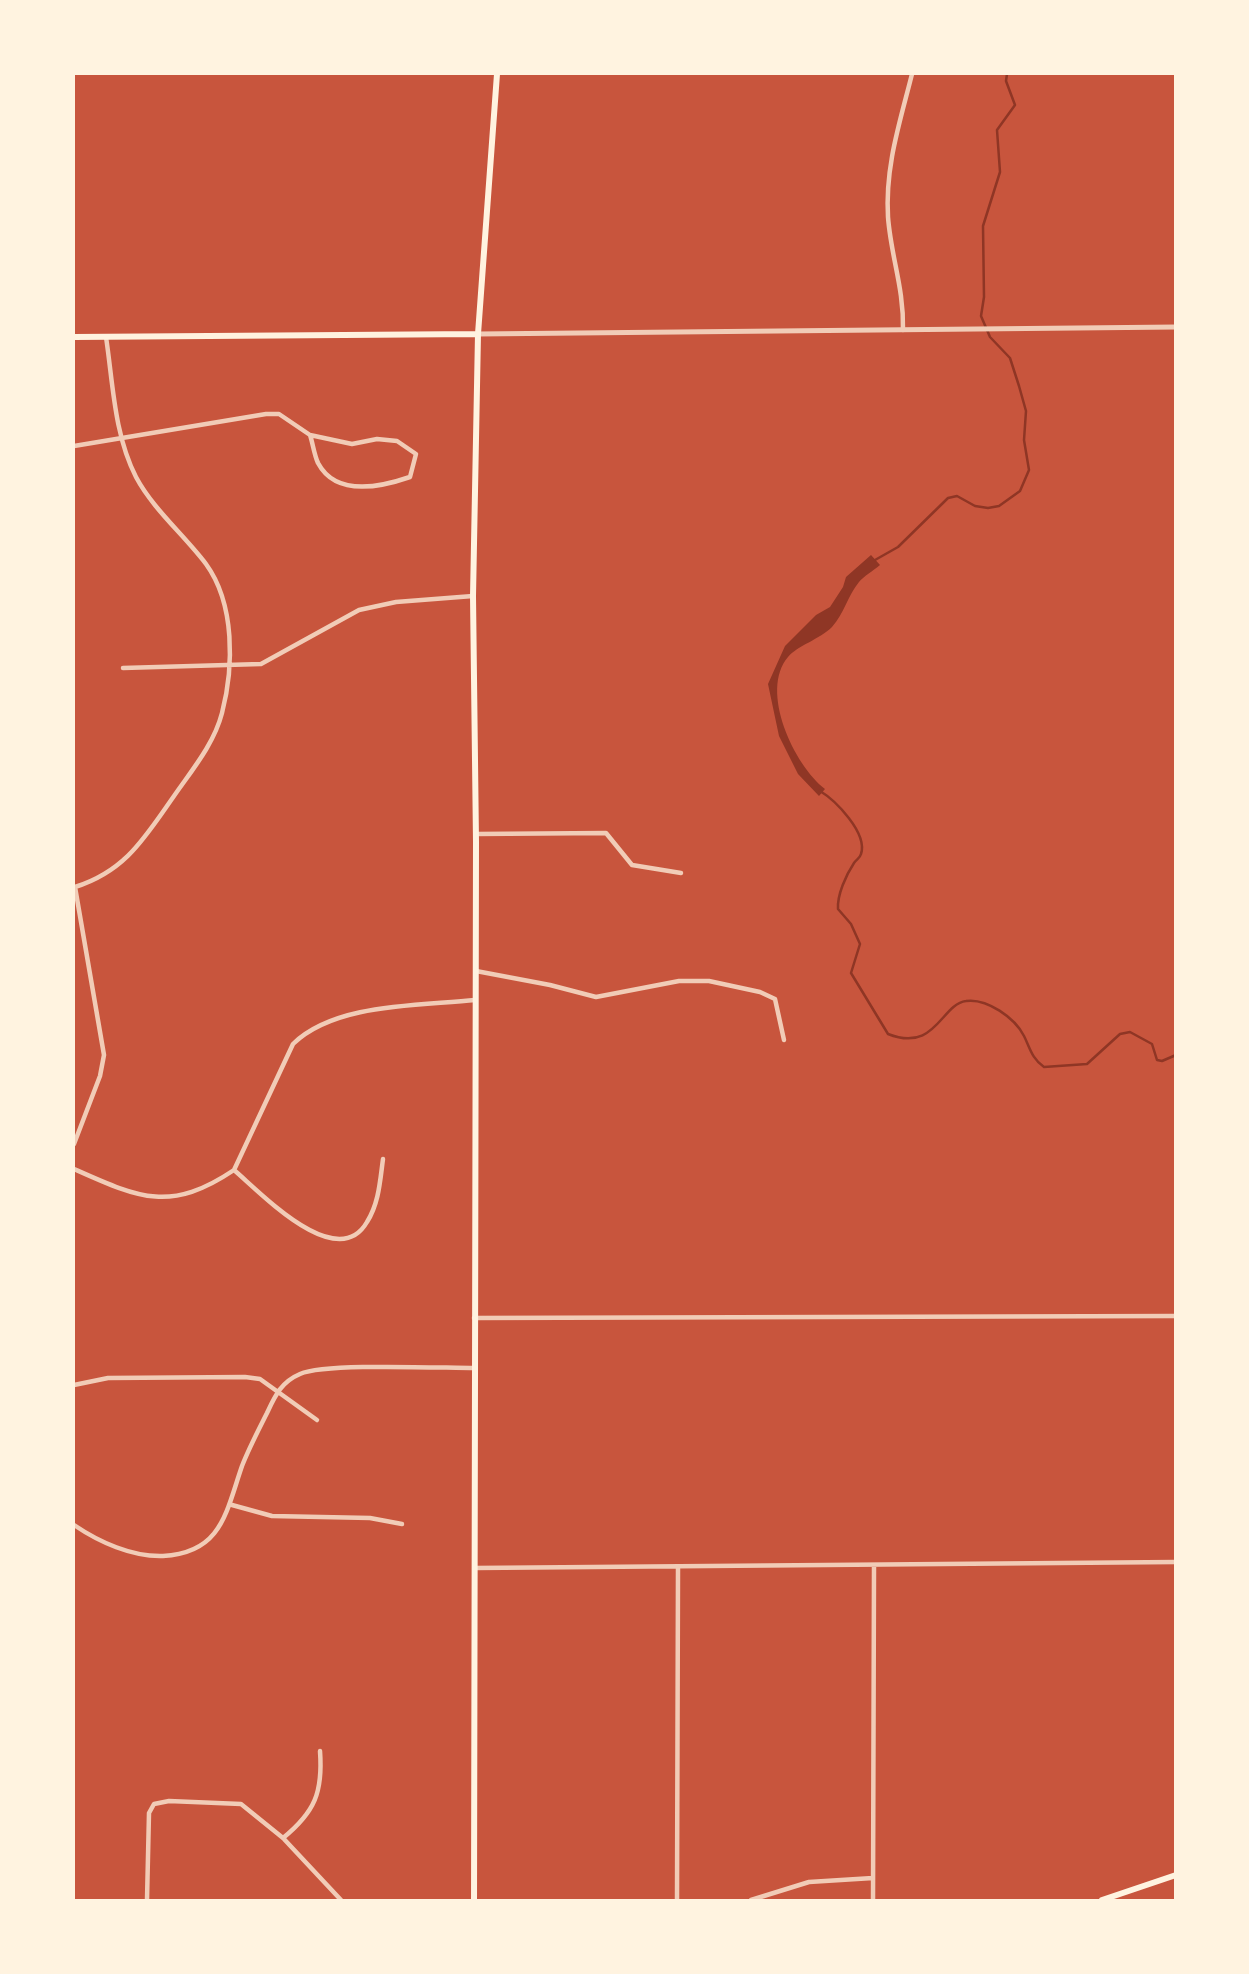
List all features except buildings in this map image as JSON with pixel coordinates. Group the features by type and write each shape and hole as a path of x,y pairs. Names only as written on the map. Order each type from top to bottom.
{"main road":[{"path":"474,1900 476,834 473,596 478,334 497,74"},
{"path":"74,337 478,334"},
{"path":"1102,1900 1175,1875"}],"street":[{"path":"904,330 904,299 890,236 888,173 912,74"},
{"path":"478,334 1175,327"},
{"path":"74,1144 100,1076 103,1055 74,886 98,879 118,867 137,848 206,750 222,714 229,665 227,618 220,588 206,565 136,477 121,438 106,337"},
{"path":"74,446 279,414 310,435 352,444 377,439 397,441 416,454 410,477 383,486 347,485 334,481 319,464 310,435"},
{"path":"123,667 261,664 359,610 396,601 473,596"},
{"path":"476,834 606,833 632,865 681,873"},
{"path":"475,971 596,997 679,981 709,981 761,992 775,999 784,1040"},
{"path":"74,1169 145,1197 172,1197 206,1189 234,1170 293,1044 306,1031 351,1014 475,1000"},
{"path":"234,1170 291,1219 327,1240 350,1237 366,1225 377,1201 383,1159"},
{"path":"474,1318 1175,1316"},
{"path":"74,1525 127,1550 156,1556 184,1555 215,1535 232,1505 246,1455 277,1390 301,1373 474,1368"},
{"path":"74,1385 108,1378 245,1377 260,1380 277,1390 317,1420"},
{"path":"232,1505 272,1516 370,1518 402,1524"},
{"path":"474,1569 1175,1562"},
{"path":"873,1900 874,1565"},
{"path":"677,1900 678,1567"},
{"path":"283,1838 312,1810 321,1769 320,1751"},
{"path":"147,1900 148,1822 154,1804 169,1801 241,1804 283,1838 341,1900"},
{"path":"751,1900 809,1882 873,1878"}],"shaded area":[{"path":"871,555 880,565 859,582 836,622 827,631 792,653 780,671 777,689 784,727 802,763 825,789 819,796 798,774 779,736 768,684 785,646 816,615 830,607 846,577"}],"waterway":[{"path":"875,560 898,547 948,498 957,496 975,506 999,506 1020,491 1029,470 1024,440 1026,411 1019,386 1010,358 990,337 981,316 984,297 983,226 1000,172 997,130 1015,105 1006,81 1007,74"},
{"path":"820,791 849,818 860,837 861,854 845,879 838,909 851,924 860,944 851,973 888,1034 904,1038 917,1037 936,1026 957,1004 974,1001 991,1006 1007,1016 1020,1029 1034,1057 1044,1067 1087,1064 1120,1034 1130,1032 1152,1044 1157,1060 1162,1061 1176,1055"}]}
